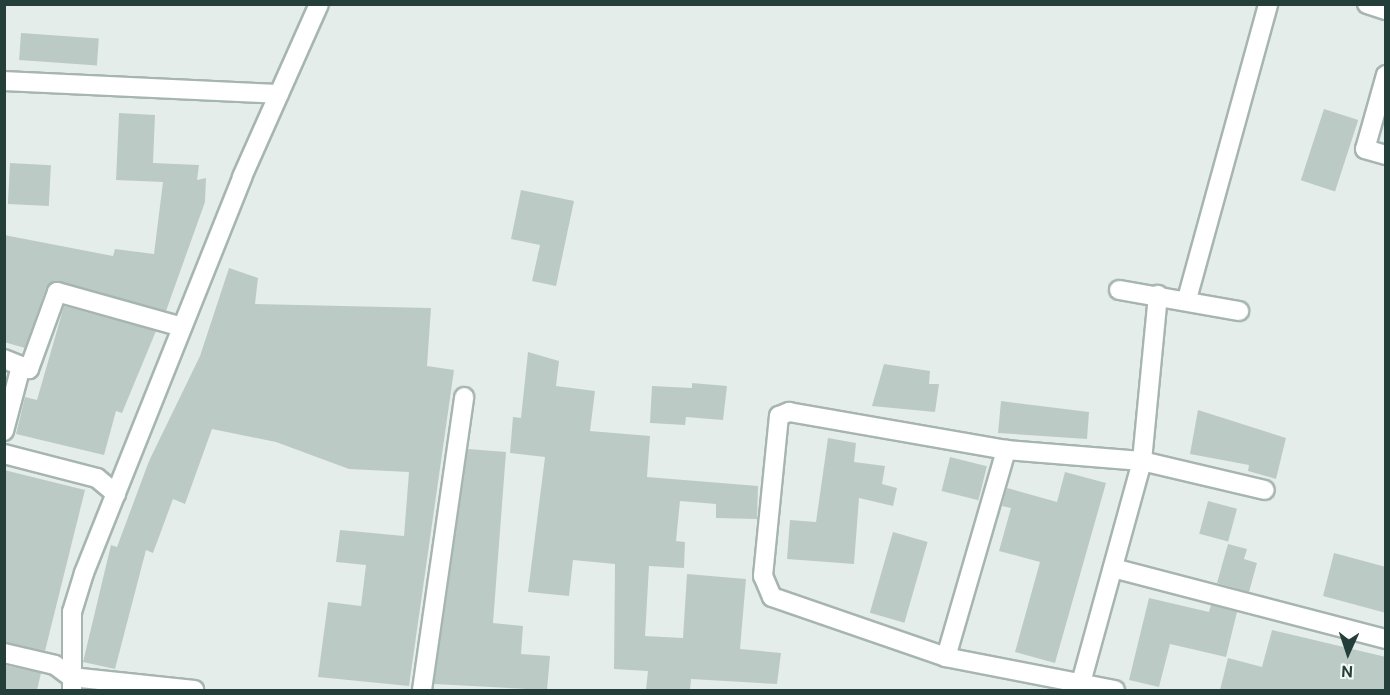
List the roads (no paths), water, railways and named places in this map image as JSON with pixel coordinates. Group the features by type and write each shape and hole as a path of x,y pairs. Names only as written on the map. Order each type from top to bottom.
{"street":[{"path":"71,684 72,612 182,327 319,4"},
{"path":"1187,299 1268,4"},
{"path":"1367,4 1386,10"},
{"path":"1386,75 1365,148 1386,155"},
{"path":"4,81 279,94"},
{"path":"1119,290 1187,299 1239,311"},
{"path":"4,431 13,362 29,369 57,292 182,327"},
{"path":"1080,687 1142,461 1158,295"},
{"path":"422,690 464,397"},
{"path":"1115,690 1080,687 946,657 772,597 763,576 775,426 779,416 789,412 1006,450 1142,461 1265,490"},
{"path":"946,657 1006,450"},
{"path":"4,454 97,477 116,494"},
{"path":"1113,568 1386,639"},
{"path":"4,653 55,665 71,684 194,690"}]}
